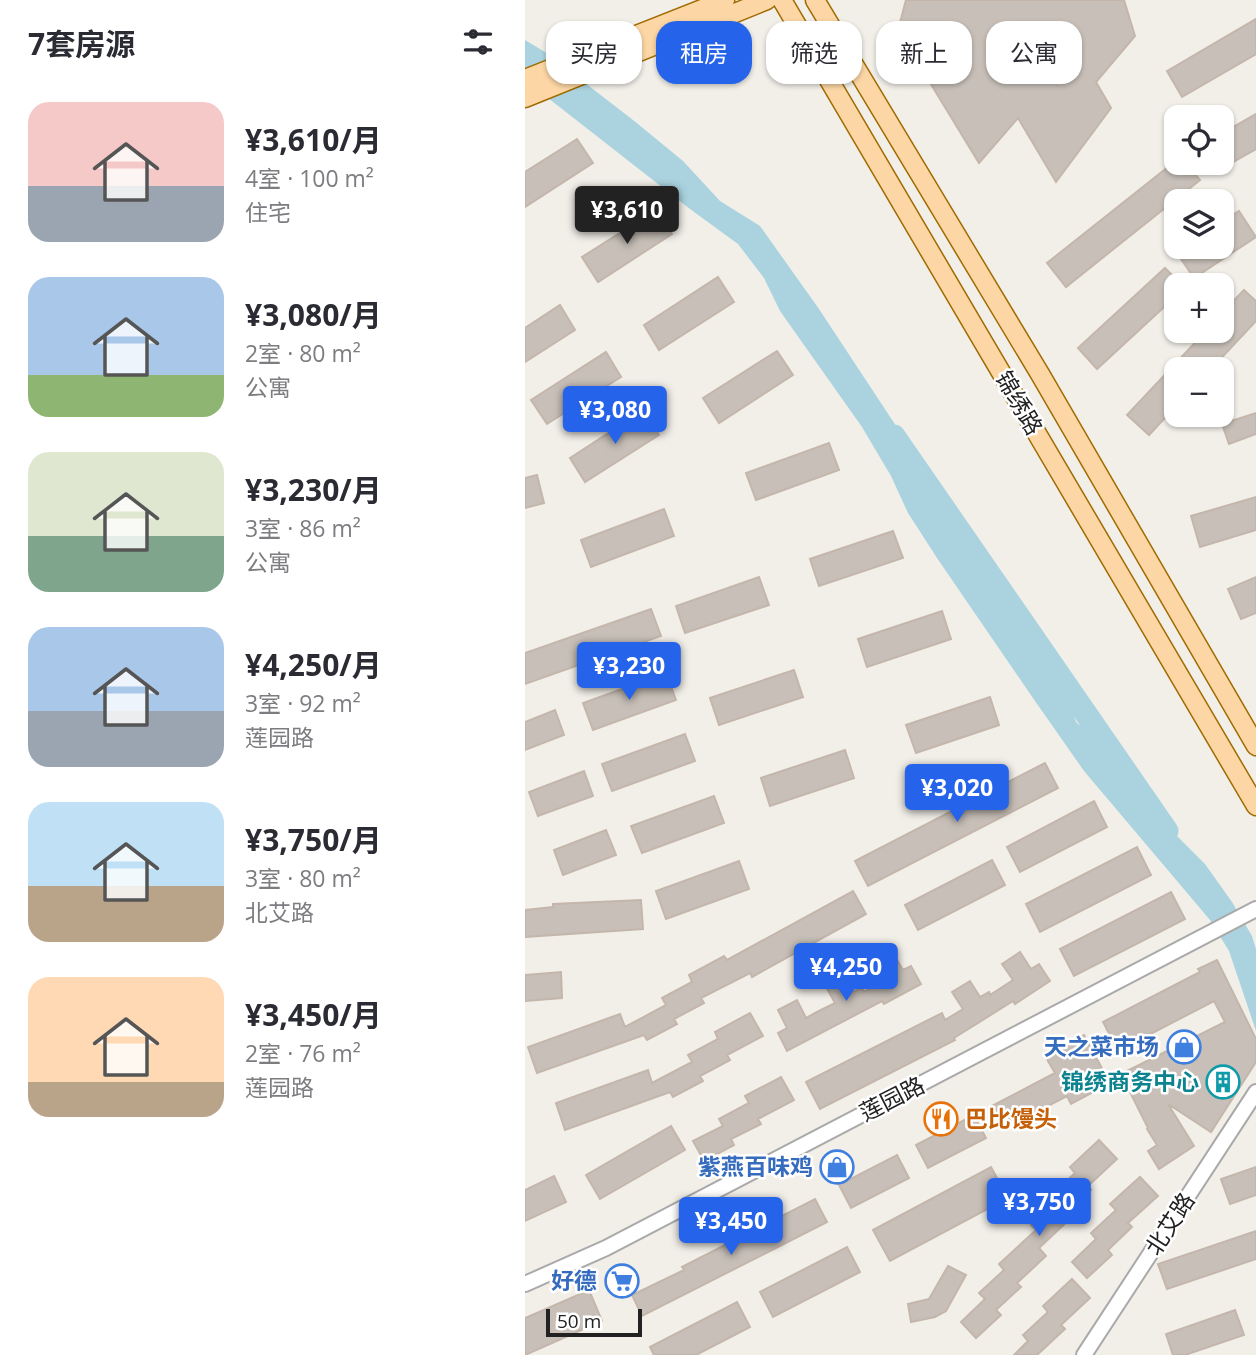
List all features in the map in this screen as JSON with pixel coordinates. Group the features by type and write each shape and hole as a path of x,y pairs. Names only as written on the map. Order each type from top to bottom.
{"main road":[{"path":"642,40 725,0"},
{"path":"642,44 767,0"},
{"name":"锦绣路","path":"782,0 1256,806"},
{"name":"锦绣路","path":"815,0 1040,374 1256,746"},
{"path":"525,79 546,73"},
{"path":"525,98 553,84"}],"street":[{"name":"莲园路","path":"525,1284 606,1248 1250,912"},
{"name":"北艾路","path":"1084,1355 1256,1093"}],"water":[{"path":"525,40 546,53 546,84 586,84 683,161 720,201 760,226 819,309 904,438 912,462 1063,682 1076,722 1118,760 1156,815 1205,864 1232,902 1252,936 1256,949 1256,1031 1229,951 1210,920 1084,771 1035,701 908,513 891,476 862,427 780,311 764,278 738,244 525,80"}],"building":[{"path":"906,0 1124,0 1135,36 1096,82 1111,108 1056,182 1018,118 979,163 931,84 972,84 972,21 900,21"},
{"path":"1256,19 1256,54 1182,97 1167,71"},
{"path":"1256,114 1256,149 1234,162 1234,127"},
{"path":"577,139 593,163 525,207 525,172"},
{"path":"1164,170 1164,175 1196,175 1200,180 1189,189 1164,189 1164,209 1066,287 1047,263"},
{"path":"656,210 672,234 598,282 582,257"},
{"path":"1239,211 1256,237 1234,252 1234,214"},
{"path":"1181,259 1223,259 1202,273 1191,273"},
{"path":"1165,268 1170,273 1164,273 1164,307 1097,369 1078,348"},
{"path":"718,277 734,302 659,350 644,325"},
{"path":"1244,290 1256,301 1256,321 1222,357 1182,357 1195,343 1234,343 1234,300"},
{"path":"560,305 575,330 525,362 525,328"},
{"path":"777,351 793,375 719,423 703,398"},
{"path":"606,352 621,377 547,424 531,400"},
{"path":"1164,376 1164,419 1149,435 1127,415"},
{"path":"644,410 659,435 585,482 570,458"},
{"path":"1256,413 1256,434 1229,444 1223,427 1234,427 1234,420"},
{"path":"829,443 839,470 756,500 746,473"},
{"path":"537,475 544,503 525,508 525,478"},
{"path":"1256,497 1256,530 1200,547 1191,516"},
{"path":"664,509 674,536 591,567 581,540"},
{"path":"893,531 903,558 819,586 810,559"},
{"path":"759,577 769,605 685,633 676,606"},
{"path":"1256,577 1256,613 1241,619 1228,589"},
{"path":"651,609 661,636 525,684 525,653"},
{"path":"942,611 951,639 867,667 858,639"},
{"path":"794,670 803,697 719,725 710,698"},
{"path":"666,673 676,700 593,730 583,703"},
{"path":"990,697 999,725 916,753 906,725"},
{"path":"555,710 564,735 525,750 525,722"},
{"path":"685,734 695,761 612,791 602,764"},
{"path":"845,750 854,778 770,806 761,778"},
{"path":"1045,763 1058,788 868,886 855,861"},
{"path":"584,771 593,796 538,816 529,792"},
{"path":"714,796 724,823 642,853 631,826"},
{"path":"1094,801 1107,827 1020,872 1007,847"},
{"path":"606,830 616,855 563,875 554,850"},
{"path":"1137,847 1151,875 1040,932 1026,904"},
{"path":"992,860 1005,885 918,930 905,905"},
{"path":"739,861 749,889 666,919 656,891"},
{"path":"853,891 866,914 752,977 750,973 701,998 704,1003 674,1019 677,1024 647,1040 644,1035 537,1073 528,1047 620,1014 625,1027 666,1005 662,998 692,982 689,975 724,956 727,960"},
{"path":"1171,892 1185,919 1074,976 1060,949"},
{"path":"641,900 643,929 525,937 525,910 553,907 553,904"},
{"path":"1020,952 1031,969 1039,964 1050,981 1015,1004 1013,1001 954,1038 955,1040 820,1109 806,1082 942,1013 945,1020 963,1009 952,992 970,981 980,997 989,992 990,995 1013,980 1002,964"},
{"path":"893,953 903,970 911,966 921,984 884,1004 882,1001 787,1051 778,1033 787,1028 778,1010 797,1000 806,1018 835,1003 825,985 844,976 853,992 862,988 864,992 884,981 875,963"},
{"path":"1217,960 1256,1039 1256,1062 1211,1132 1168,1104 1194,1146 1159,1169 1148,1151 1157,1145 1121,1074 1225,1022 1214,1001 1118,1051 1103,1022 1200,972 1198,969"},
{"path":"561,972 562,998 525,1001 525,975"},
{"path":"750,1013 763,1036 727,1055 730,1060 700,1076 703,1081 673,1097 670,1092 565,1130 556,1103 648,1070 652,1083 692,1062 688,1055 718,1039 715,1032"},
{"path":"1084,1035 1110,1083 1071,1104 1067,1096 1004,1129 992,1106 1055,1073 1045,1056"},
{"path":"781,1077 794,1100 758,1119 761,1124 731,1139 734,1145 704,1161 693,1141 723,1126 719,1119 749,1103 745,1096"},
{"path":"974,1115 986,1138 928,1168 916,1145"},
{"path":"671,1126 685,1150 600,1199 586,1175"},
{"path":"1099,1140 1117,1159 1088,1186 1091,1190 1067,1213 1071,1218 1039,1248 1046,1256 1017,1283 1021,1287 996,1310 1001,1315 976,1338 961,1322 985,1299 979,1293 1004,1270 999,1264 1036,1230 1031,1225 1055,1202 1050,1196 1075,1173 1070,1167"},
{"path":"897,1155 909,1178 851,1208 839,1185"},
{"path":"991,1167 1008,1198 890,1261 873,1230"},
{"path":"1256,1167 1256,1195 1230,1204 1221,1179"},
{"path":"554,1176 566,1202 525,1221 525,1190"},
{"path":"1140,1177 1158,1196 1128,1223 1132,1227 1108,1250 1112,1255 1087,1278 1072,1262 1096,1239 1091,1233 1116,1210 1110,1204"},
{"path":"815,1199 827,1222 642,1316 632,1295"},
{"path":"1256,1231 1256,1259 1167,1289 1158,1264"},
{"path":"847,1247 860,1272 773,1317 760,1292"},
{"path":"948,1266 966,1275 946,1311 935,1317 911,1322 908,1304 929,1299"},
{"path":"1072,1279 1090,1298 1061,1325 1065,1329 1037,1355 1014,1355 1028,1341 1023,1335 1048,1312 1043,1306"},
{"path":"589,1290 602,1321 525,1355 525,1318"},
{"path":"737,1302 750,1327 696,1355 654,1355 650,1347"},
{"path":"1235,1310 1244,1335 1185,1355 1173,1355 1166,1334"}],"waterway":[{"path":"894,436 1167,831"}],"place":[{"name":"天之菜市场","path":"1184,1047"},
{"name":"锦绣商务中心","path":"1223,1082"},
{"name":"巴比馒头","path":"941,1119"},
{"name":"紫燕百味鸡","path":"837,1167"},
{"name":"好德","path":"622,1281"}]}
